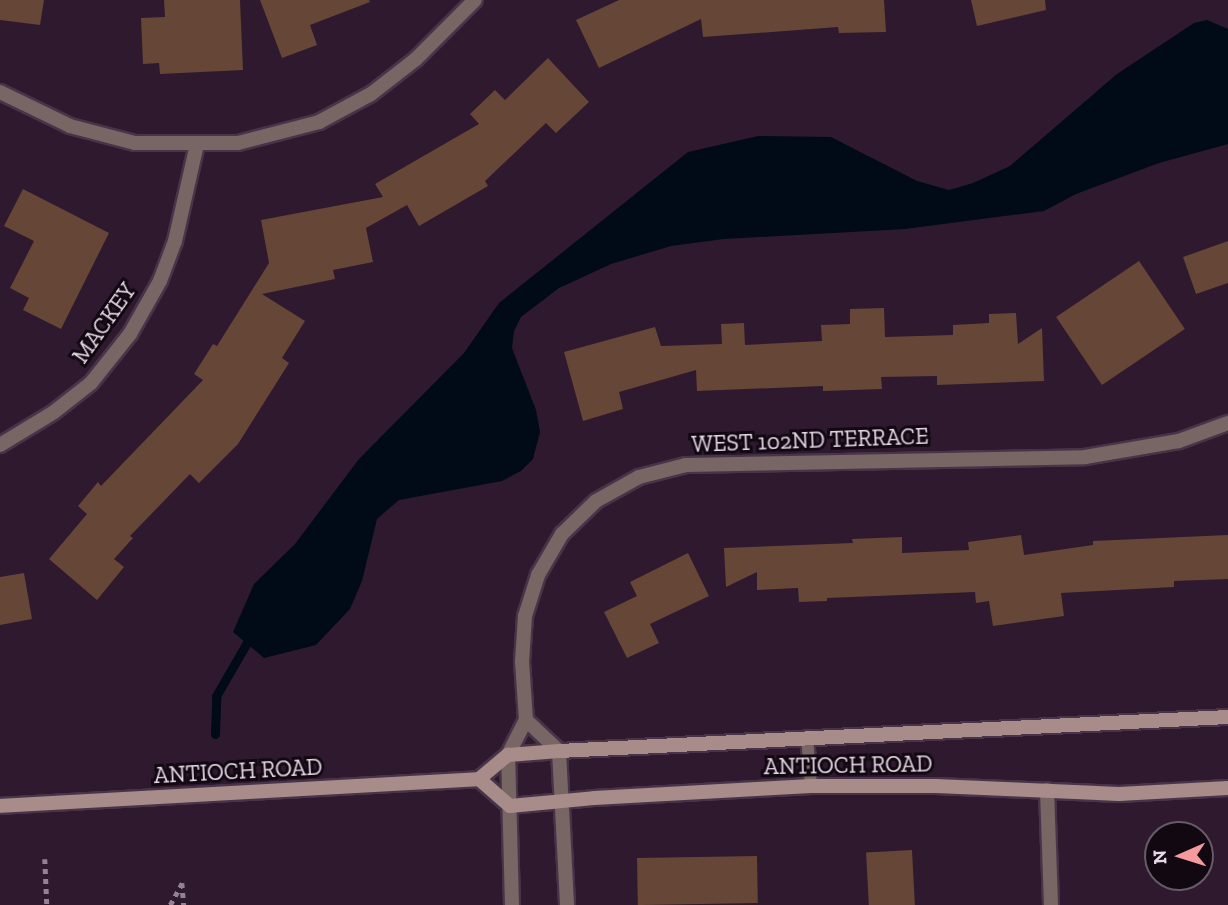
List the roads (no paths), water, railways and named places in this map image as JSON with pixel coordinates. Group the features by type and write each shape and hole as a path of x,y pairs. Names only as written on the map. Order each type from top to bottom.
{"main road":[{"name":"ANTIOCH ROAD","path":"508,755 807,737 1228,717"},
{"path":"508,755 479,779 510,806"},
{"name":"ANTIOCH ROAD","path":"0,806 479,779"},
{"name":"ANTIOCH ROAD","path":"510,806 811,786 936,786 1119,794 1228,788"}],"street":[{"path":"0,92 70,126 135,143 238,143 319,122 346,109 416,60 475,0"},
{"name":"MACKEY","path":"0,445 54,412 91,383 130,334 160,281 175,241 197,144"},
{"name":"WEST 102ND TERRACE","path":"526,720 522,662 525,616 538,575 571,526 596,502 639,477 686,465 1085,457 1179,441 1228,423"},
{"path":"512,905 508,755 526,720 559,751 564,802 567,905"},
{"path":"1047,790 1051,905"}],"lane":[{"path":"807,737 811,786"}],"waterway":[{"path":"215,734 216,696 252,634"}]}
